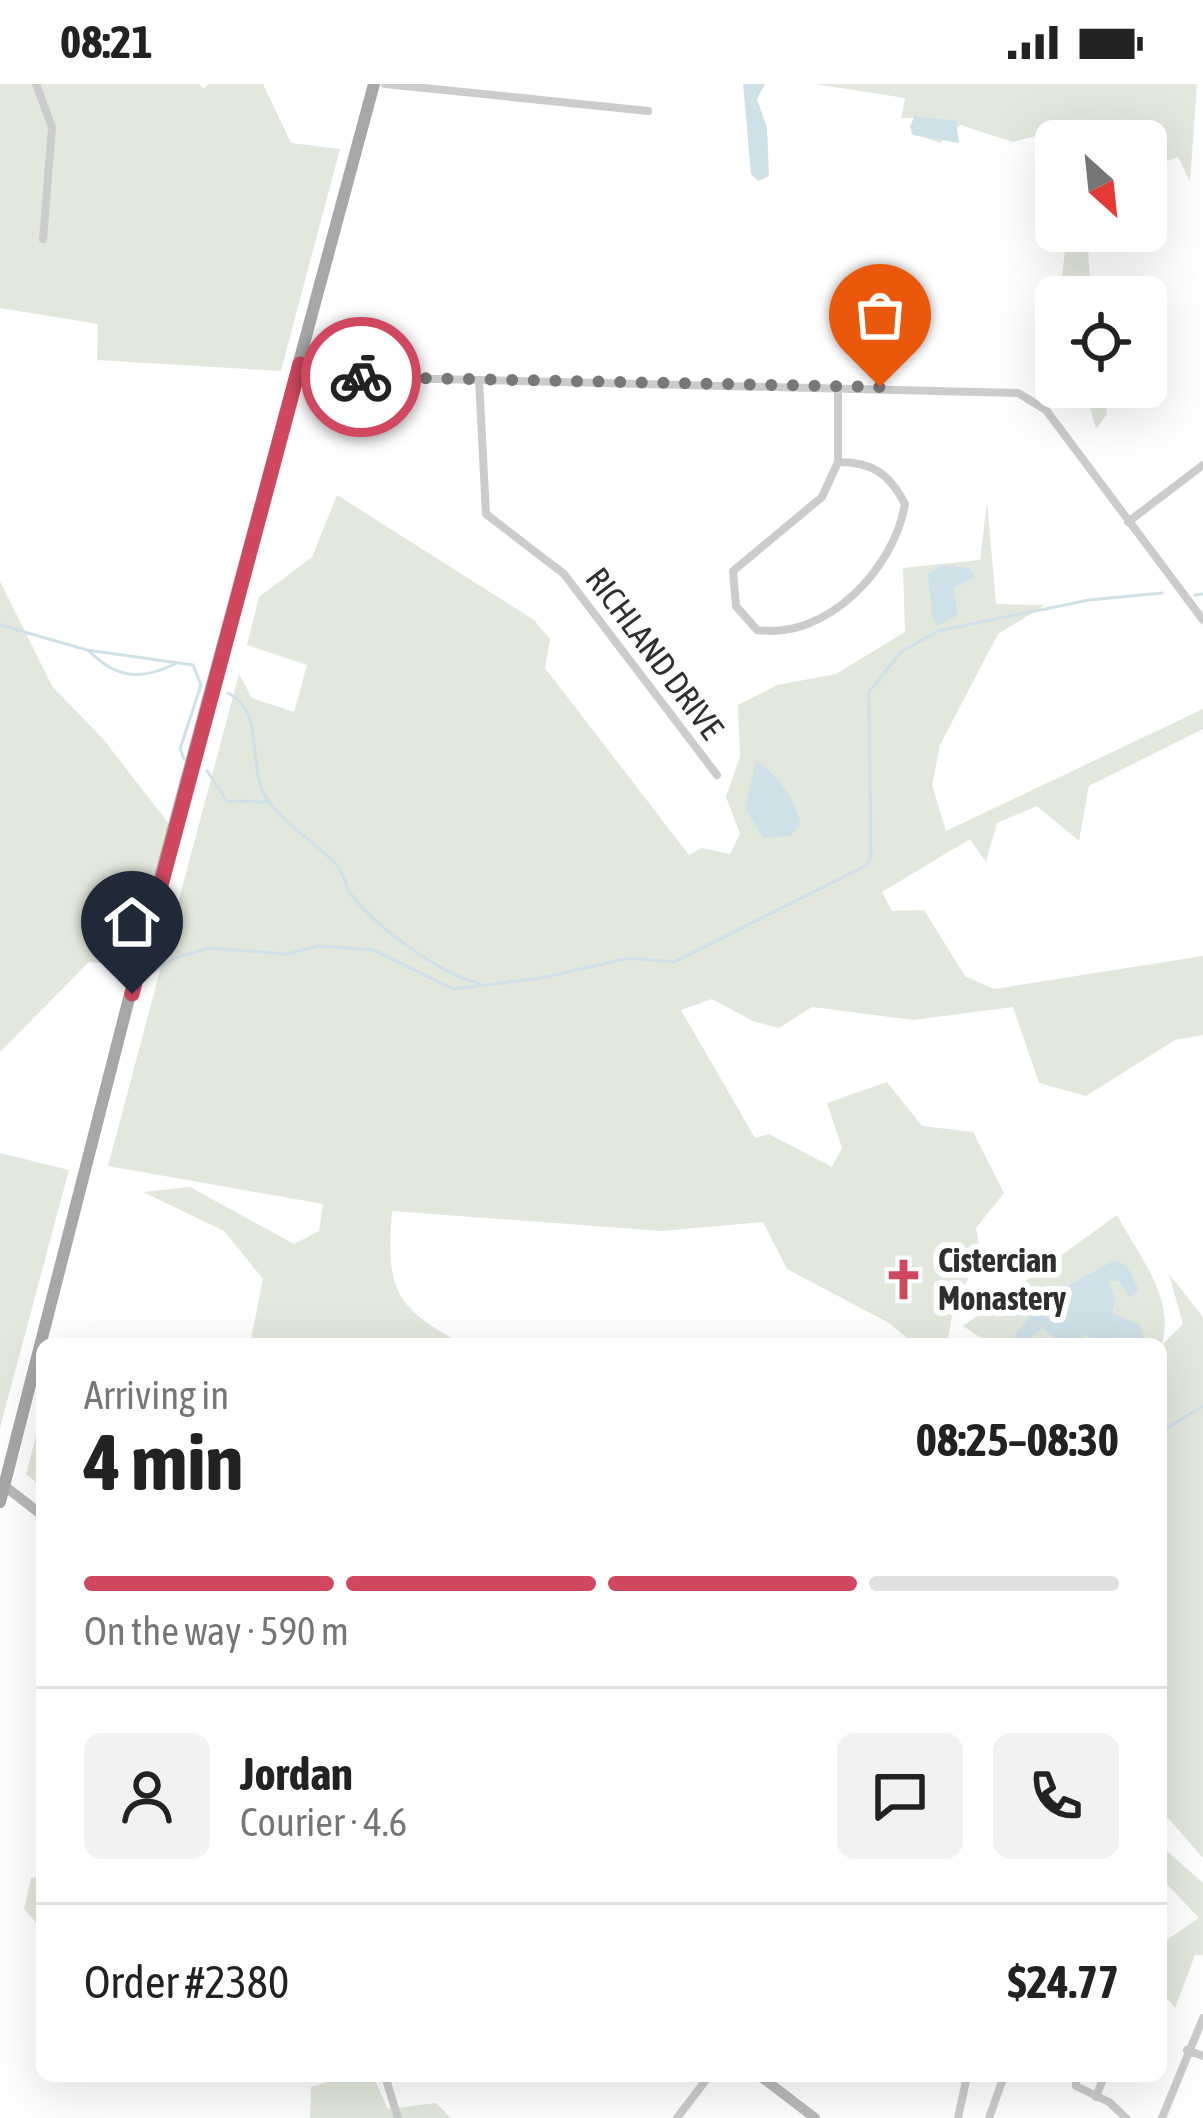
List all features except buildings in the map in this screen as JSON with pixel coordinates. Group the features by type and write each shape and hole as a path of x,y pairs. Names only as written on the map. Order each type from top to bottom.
{"main road":[{"path":"40,1338 374,84"},
{"path":"0,1502 36,1353"}],"street":[{"path":"36,84 52,127 43,239"},
{"path":"385,84 648,111"},
{"path":"300,364 326,375 995,390 1028,396 1046,410 1203,620"},
{"name":"RICHLAND DRIVE","path":"479,380 486,514 564,574 717,775"},
{"path":"838,386 838,462 822,497 733,571 736,606 758,630 782,633 815,623 882,566 901,530 905,504 889,478 864,463 838,462"},
{"path":"1128,522 1203,465"},
{"path":"2,1484 36,1510"},
{"path":"1162,2118 1203,2018"},
{"path":"1187,2050 1203,2056"},
{"path":"387,2082 398,2118"},
{"path":"677,2118 705,2082"},
{"path":"769,2082 815,2118"},
{"path":"958,2118 966,2082"},
{"path":"989,2118 1002,2082"},
{"path":"1076,2082 1126,2118"},
{"path":"1096,2097 1102,2082"}],"shaded area":[{"path":"0,84 199,84 204,89 208,84 263,84 291,143 340,149 281,371 97,360 98,324 0,308"},
{"path":"743,84 765,84 757,99 767,128 769,176 758,181 751,174"},
{"path":"814,84 1197,84 1190,182 1178,157 1167,161 1167,120 1035,120 1035,136 1013,142 960,125 940,143 911,133 913,118 901,118 905,98"},
{"path":"915,116 956,121 959,143 913,135 910,126"},
{"path":"1065,252 1088,252 1090,276 1062,276"},
{"path":"1090,408 1106,408 1107,414 1096,429"},
{"path":"337,495 534,620 550,639 545,668 689,855 702,848 730,854 740,834 726,797 740,756 738,705 777,685 836,674 905,632 903,568 980,560 987,502 996,604 1045,605 998,634 940,745 932,785 946,831 1203,709 1203,729 1089,786 1079,841 1037,806 997,823 986,862 970,839 882,892 892,911 924,910 965,976 994,989 1203,956 1203,1035 1175,1040 1086,1096 1039,1083 1013,1007 913,1020 812,1007 779,1028 753,1021 712,999 681,1010 755,1138 769,1134 832,1167 842,1148 827,1103 887,1082 922,1126 973,1132 1004,1193 976,1228 981,1255 954,1305 948,1338 907,1338 889,1323 787,1269 763,1222 661,1231 392,1211 391,1260 399,1293 422,1319 452,1338 251,1338 263,1279 224,1231 143,1192 190,1187 294,1244 319,1231 323,1204 108,1166 239,674 252,698 294,712 307,665 247,645 259,597 312,557"},
{"path":"941,565 969,568 974,577 953,588 958,615 938,626 932,618 928,574"},
{"path":"0,581 52,686 104,740 169,824 137,967 89,962 0,1052"},
{"path":"756,761 791,798 800,825 790,836 763,838 745,808"},
{"path":"0,1153 69,1170 0,1428"},
{"path":"1117,1215 1159,1293 1165,1327 1163,1338 981,1338 963,1326"},
{"path":"1115,1260 1127,1266 1139,1290 1130,1298 1119,1282 1109,1280 1115,1301 1112,1313 1140,1325 1143,1338 1089,1338 1085,1333 1082,1338 1054,1338 1043,1328 1029,1338 1014,1336 1046,1298"},
{"path":"1169,1274 1203,1317 1203,1858 1167,1817 1167,1340 1183,1324"},
{"path":"36,1436 36,1482 26,1474"},
{"path":"1167,1851 1203,1883 1203,1955 1195,1955 1175,2008 1167,1998 1167,1940 1199,1918 1167,1884"},
{"path":"31,1878 36,1878 36,1922 24,1909"},
{"path":"328,2082 376,2082 388,2109 436,2103 451,2118 310,2118 311,2087"}],"waterway":[{"path":"153,972 172,959 209,948 287,954 318,946 374,950 453,989 541,978 629,958 674,962 867,865 871,857 869,692 901,652 938,631 1089,600 1162,593"},
{"path":"1195,595 1203,594"},
{"path":"0,625 87,650 193,665 201,685 180,749 184,759"},
{"path":"89,651 109,667 129,674 151,673 175,664"},
{"path":"228,693 247,713 261,787 268,800 335,863 351,894 375,920 428,959 478,983"},
{"path":"207,771 227,801 268,802"},
{"path":"109,957 134,971"},
{"path":"1167,1428 1203,1406"}],"way so far":[{"path":"361,377 880,387"}],"place":[{"name":"Cistercian Monastery","path":"904,1279"}],"route":[{"path":"132,994 300,364 326,375 361,377"}]}
